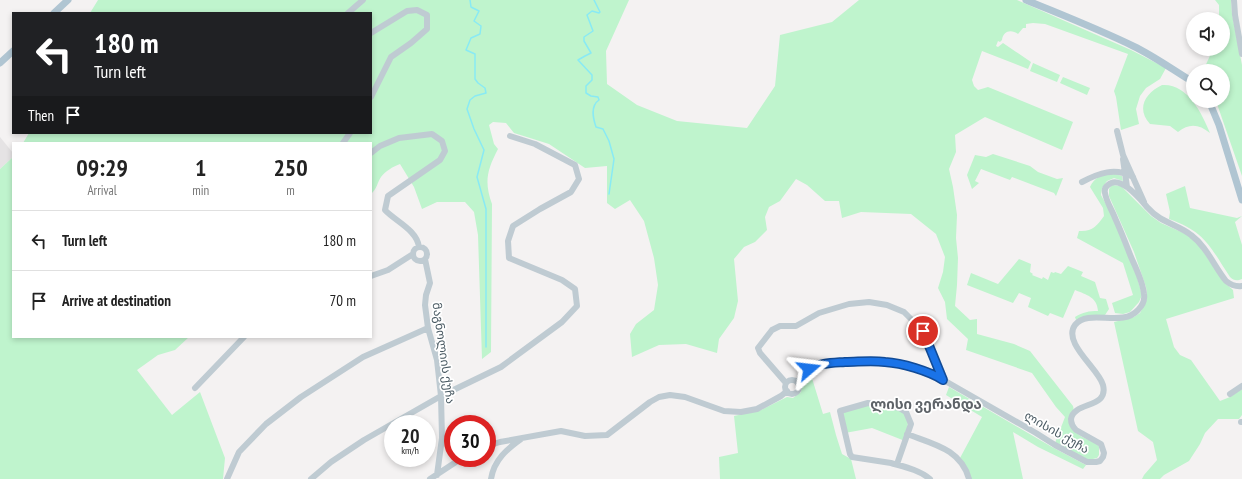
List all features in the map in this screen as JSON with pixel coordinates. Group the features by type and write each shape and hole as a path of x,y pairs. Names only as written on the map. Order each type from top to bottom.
{"main road":[{"path":"55,12 68,0"},
{"path":"1026,0 1092,27 1133,46 1186,77"},
{"path":"0,63 12,52"},
{"path":"1212,108 1220,125 1242,200"}],"street":[{"path":"349,12 363,0"},
{"path":"1234,0 1235,15 1242,54"},
{"path":"372,32 407,11 417,10 427,15 427,29 411,43 391,57 372,95"},
{"path":"1117,131 1123,156 1127,187 1160,220 1185,231 1198,241 1226,281 1237,287 1242,286"},
{"path":"372,152 380,146 399,138 432,134 442,140 445,151 440,160 388,196 385,210 391,217 401,223 418,241 418,247 415,249 413,254 388,270 372,276"},
{"path":"311,479 331,462 364,440 441,396 501,367 562,322 577,306 575,288 562,280 509,258 508,241 513,226 571,192 579,179 575,165 535,144 510,136"},
{"path":"1123,156 1146,205"},
{"path":"1082,182 1106,172 1124,173 1133,177"},
{"name":"ლისის ქუჩა","path":"797,382 809,369 816,365 872,361 886,362 927,372 933,374 1086,462 1091,463 1100,461 1104,452 1101,444 1076,430 1072,423 1073,413 1080,408 1095,403 1102,395 1103,390 1101,382 1074,342 1072,333 1076,324 1084,320 1092,318 1114,319 1131,315 1138,309 1144,300 1143,289 1138,274 1105,193 1106,186 1115,182 1119,182 1127,187"},
{"path":"413,254 416,260 421,261 425,259 427,250 423,247 418,247"},
{"name":"მაგნოლიის ქუჩა","path":"425,259 430,283 426,295 425,305 428,328 437,360 441,396 442,438 437,475"},
{"path":"786,383 790,380 797,382 799,386 797,391 792,394 787,391 785,387 786,383 760,353 758,348 772,330 780,326 796,326 819,313 848,304 869,302 887,305 904,312 923,331 943,380"},
{"path":"227,479 239,452 266,424 301,397 363,357 428,328"},
{"path":"195,388 243,338"},
{"path":"1230,394 1242,386"},
{"path":"496,443 560,431 585,436 607,435 650,402 659,397 670,395 685,397 724,411 741,412 757,409 781,396 787,391"},
{"path":"897,464 911,424 906,412 899,408 884,404 868,403 840,411 852,457 897,464 925,475 930,479"},
{"path":"908,434 949,450 966,470 969,479"},
{"path":"491,479 495,466 502,455 506,450 523,438"},
{"path":"430,479 449,467"}],"shaded area":[{"path":"0,137 12,152 12,158 0,169"}],"green space":[{"path":"98,0 629,0 606,51 607,84 637,105 677,121 747,128 775,86 780,35 832,22 859,0 1017,0 1131,50 1166,68 1160,79 1146,88 1140,96 1136,109 1139,124 1121,130 1114,91 1128,54 1045,24 1026,24 1026,28 1023,28 1018,34 1010,31 1006,33 1000,42 998,41 996,46 998,47 1003,43 1031,62 1028,69 982,51 972,80 974,86 978,90 988,87 1073,122 1062,150 985,117 955,135 956,152 949,169 957,215 956,238 958,258 955,306 970,320 977,319 977,334 1014,344 1030,351 1073,406 1070,421 1072,429 1080,436 1098,444 1099,455 1097,458 1089,460 1055,443 1065,417 1056,407 1032,373 966,350 968,339 947,319 945,302 938,288 943,272 945,257 936,234 911,214 861,212 842,218 839,201 825,201 807,185 796,179 780,201 769,207 765,217 767,230 755,242 744,247 734,259 738,301 734,318 719,339 717,353 686,344 659,345 632,357 630,334 636,324 654,310 658,285 654,258 644,221 630,200 615,209 607,203 607,166 585,168 549,144 514,133 506,123 493,122 489,125 494,144 498,149 491,163 487,182 492,204 491,352 482,359 478,235 474,212 465,202 437,202 422,209 414,187 400,164 389,169 383,175 372,193 372,142 24,142 28,134 372,134 372,12 91,12"},
{"path":"1215,0 1231,0 1232,14 1242,65 1242,176 1218,108 1230,108 1230,64 1206,64 1210,56 1230,56 1230,12 1219,12 1219,5"},
{"path":"1033,63 1060,75 1057,82 1030,71"},
{"path":"1063,77 1090,88 1087,95 1060,83"},
{"path":"1162,85 1171,86 1186,94 1186,108 1198,108 1210,133 1198,126 1186,127 1178,132 1170,126 1150,124 1146,118 1143,107 1147,97 1156,88"},
{"path":"993,154 1030,166 1038,172 1057,179 1063,178 1056,196 1054,193 1012,177 1010,180 981,169 975,181 979,183 972,189 967,175 975,155 986,157"},
{"path":"12,158 12,338 188,338 175,350 158,355 137,370 172,415 200,392 225,458 223,479 0,479 0,169"},
{"path":"1111,173 1122,176 1123,181 1114,178 1107,181 1102,188 1101,195 1114,219 1137,277 1142,295 1139,302 1130,312 1123,314 1115,313 1112,303 1133,295 1123,263 1077,238 1079,231 1094,228 1104,216 1103,208 1090,187 1098,177"},
{"path":"1112,185 1121,186 1151,216 1161,223 1188,235 1197,242 1223,281 1233,290 1234,298 1166,319 1174,347 1180,355 1191,360 1220,401 1230,397 1242,389 1242,415 1239,419 1218,419 1205,433 1189,461 1164,475 1160,479 1142,479 1157,460 1153,442 1138,431 1114,322 1134,317 1140,313 1147,299 1147,294 1134,252 1109,196 1109,189"},
{"path":"1185,186 1190,208 1237,218 1242,216 1235,222 1242,245 1242,279 1236,280 1230,277 1212,249 1199,235 1191,229 1169,219 1170,212 1166,194"},
{"path":"1019,259 1031,264 1030,272 1033,274 1032,275 1042,279 1043,277 1048,280 1051,272 1061,274 1068,266 1083,272 1081,276 1095,282 1100,298 1106,299 1109,309 1105,315 1090,316 1076,320 1075,317 1081,314 1098,311 1096,303 1091,297 1075,290 1063,318 1050,313 1048,316 1028,307 1031,298 1019,293 1013,303 967,285 971,273 998,284"},
{"path":"811,375 823,414 830,412 842,454 851,459 856,479 720,479 719,457 738,453 734,416 761,410 787,397 793,398 801,392 802,385"},
{"path":"949,387 1086,465 1083,469 1038,447 1013,432 1023,479 970,479 960,458 982,417 946,395"},
{"path":"868,403 899,408 909,417 905,441 872,428 845,433 840,411"}],"waterway":[{"path":"470,0 471,7 479,11 474,21 481,26 480,34 471,38 466,50 475,54 475,79 485,88 486,93 475,96 470,100 467,109 484,150 477,177 486,209 486,347"},
{"path":"594,0 600,12 592,11 587,15 593,31 584,37 584,41 591,53 578,60 592,75 592,80 586,86 586,93 591,96 598,97 599,100 594,105 593,109 594,120 596,127 603,129 609,141 614,159 609,194"}],"district":[{"name":"ლისი ვერანდა","path":"926,404"}],"route":[{"path":"809,369 816,365 832,363 872,361 886,362 933,374 943,380 923,331"}]}
